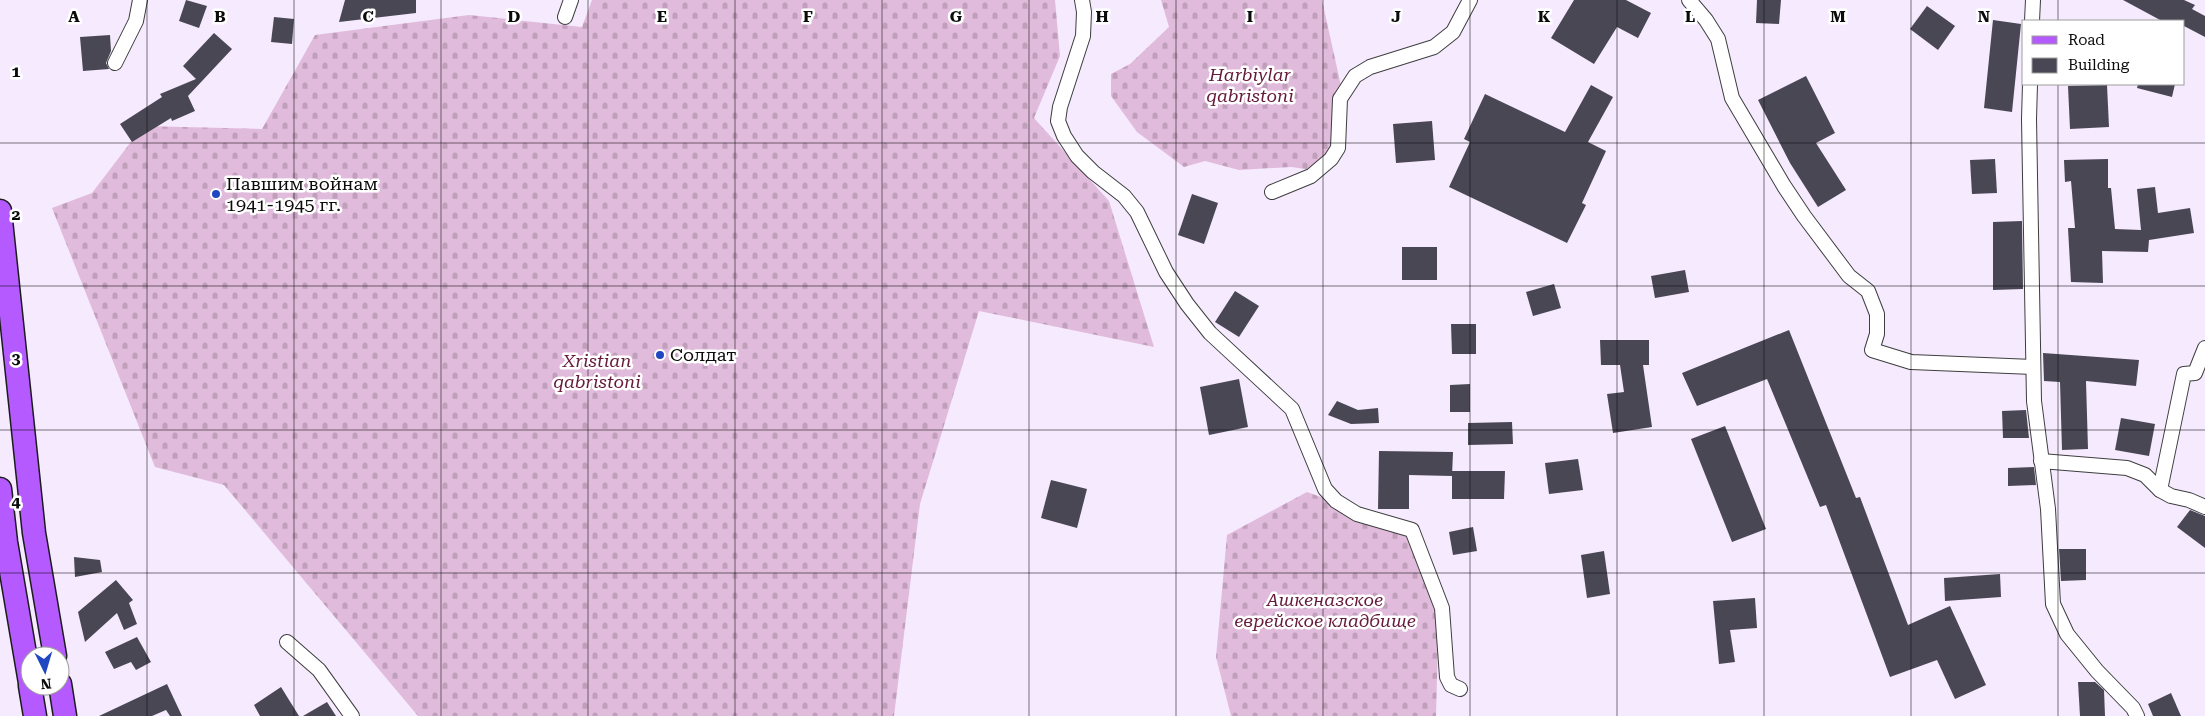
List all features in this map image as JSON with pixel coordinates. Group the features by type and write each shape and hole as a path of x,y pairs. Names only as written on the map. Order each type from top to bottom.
{"main road":[{"path":"0,211 34,533 53,646"},
{"path":"0,489 6,542 23,646"},
{"path":"32,696 36,716"},
{"path":"62,696 66,716"}],"street":[{"path":"115,63 136,21 140,0"},
{"path":"565,17 572,0"},
{"path":"1082,0 1084,12 1083,36 1060,108 1058,121 1064,136 1077,156 1093,172 1124,196 1137,212 1166,272 1186,304 1210,333 1292,409 1325,489 1336,501 1357,514 1412,530 1442,608 1447,677 1452,685 1460,689"},
{"path":"1272,192 1311,176 1331,159 1338,148 1340,99 1355,76 1370,67 1434,47 1453,32 1470,0"},
{"path":"1688,0 1706,20 1718,39 1732,98 1784,186 1849,276 1868,292 1877,314 1877,334 1872,350 1911,362 2033,367"},
{"path":"2032,20 2033,0"},
{"path":"2030,85 2034,402 2048,509 2053,604 2067,634 2097,671 2133,708 2137,716"},
{"path":"2160,490 2184,374 2195,373 2205,348"},
{"path":"2041,461 2127,468 2145,476 2160,490 2171,496 2189,500 2205,507"},
{"path":"287,642 319,670 352,716"}],"green space":[{"name":"Xristian qabristoni","path":"592,0 1055,0 1060,56 1034,118 1109,201 1154,347 979,311 920,504 894,716 418,716 224,485 155,467 52,208 92,193 143,126 262,129 315,35 469,15 582,27"},
{"name":"Harbiylar qabristoni","path":"1161,0 1322,0 1345,104 1343,154 1320,171 1291,167 1239,170 1205,161 1184,167 1137,132 1111,96 1111,74 1130,64 1169,27"},
{"name":"Ашкеназское еврейское кладбище","path":"1307,492 1409,529 1439,600 1436,716 1231,716 1216,657 1227,535"}],"building":[{"path":"186,0 207,6 199,28 179,21"},
{"path":"345,0 416,0 416,13 339,22"},
{"path":"1574,0 1626,0 1651,13 1638,38 1617,27 1594,64 1551,38"},
{"path":"1757,0 1781,0 1779,24 1756,23"},
{"path":"2123,0 2184,0 2195,5 2192,9 2205,16 2205,37 2185,27 2185,20 2160,20"},
{"path":"1927,6 1955,26 1938,50 1910,29"},
{"path":"274,17 294,19 292,44 271,42"},
{"path":"1993,20 2021,24 2012,112 1984,108"},
{"path":"214,33 232,49 188,96 195,111 172,121 171,118 132,142 120,124 162,97 160,94 196,79 183,66"},
{"path":"110,35 111,51 106,63 109,69 83,71 80,37"},
{"path":"1806,76 1835,133 1816,143 1846,190 1818,207 1790,163 1758,100"},
{"path":"1591,85 1613,97 1588,142 1606,151 1582,203 1586,205 1567,243 1449,187 1470,142 1464,139 1485,94 1565,132"},
{"path":"2107,85 2109,127 2070,129 2068,86"},
{"path":"2138,85 2175,85 2172,97 2137,88"},
{"path":"1432,121 1435,160 1396,163 1393,124"},
{"path":"1995,159 1997,193 1972,194 1970,160"},
{"path":"2108,159 2108,188 2111,188 2115,229 2141,230 2137,189 2155,187 2158,213 2190,208 2194,233 2149,240 2148,252 2102,251 2103,283 2071,282 2068,228 2075,228 2071,181 2065,182 2064,160"},
{"path":"1192,194 1218,203 1204,244 1178,235"},
{"path":"2022,221 2023,289 1993,290 1993,222"},
{"path":"1402,247 1437,247 1437,280 1402,280"},
{"path":"1685,270 1689,292 1655,298 1651,276"},
{"path":"1554,284 1561,308 1533,316 1526,292"},
{"path":"1235,291 1259,306 1239,337 1215,322"},
{"path":"1451,324 1476,324 1476,354 1452,354"},
{"path":"1789,330 1856,498 1860,497 1908,625 1950,606 1986,685 1955,699 1937,660 1890,677 1826,505 1820,507 1767,379 1697,406 1682,373"},
{"path":"1600,340 1649,340 1649,365 1643,365 1652,427 1613,433 1607,394 1624,392 1620,365 1601,365"},
{"path":"2043,353 2139,360 2136,386 2086,381 2088,449 2062,450 2060,382 2044,381"},
{"path":"1239,379 1248,427 1209,435 1200,387"},
{"path":"1470,384 1470,412 1450,412 1450,385"},
{"path":"1337,401 1358,410 1378,408 1379,423 1351,424 1328,415"},
{"path":"2026,410 2029,438 2003,438 2002,411"},
{"path":"2121,418 2155,424 2149,456 2115,450"},
{"path":"1512,422 1513,444 1468,445 1468,423"},
{"path":"1725,426 1766,529 1732,542 1691,439"},
{"path":"1379,451 1453,452 1452,476 1409,475 1409,509 1378,509"},
{"path":"1578,459 1583,490 1549,494 1545,463"},
{"path":"2034,467 2036,485 2008,486 2008,468"},
{"path":"1452,471 1505,471 1504,499 1452,499"},
{"path":"1051,480 1087,489 1077,528 1041,518"},
{"path":"2190,510 2205,516 2205,548 2177,527"},
{"path":"1473,527 1477,551 1453,555 1449,532"},
{"path":"2059,549 2086,549 2086,580 2061,581"},
{"path":"1604,551 1610,594 1587,598 1581,555"},
{"path":"74,557 100,560 102,572 75,577"},
{"path":"2000,574 2001,597 1945,601 1944,578"},
{"path":"116,580 133,600 129,603 137,624 124,630 117,613 85,642 78,612"},
{"path":"1755,598 1757,628 1730,630 1735,662 1719,664 1713,601"},
{"path":"137,637 151,662 136,670 131,662 114,669 105,652"},
{"path":"2078,682 2095,682 2104,690 2105,716 2080,716"},
{"path":"167,684 182,716 170,716 166,710 152,716 99,716"},
{"path":"281,687 299,716 260,716 254,705"},
{"path":"2171,693 2181,716 2153,716 2148,704"},
{"path":"327,702 336,716 303,716"}],"place":[{"name":"Павшим войнам 1941-1945 гг.","path":"216,194"},
{"name":"Солдат","path":"660,355"}]}
